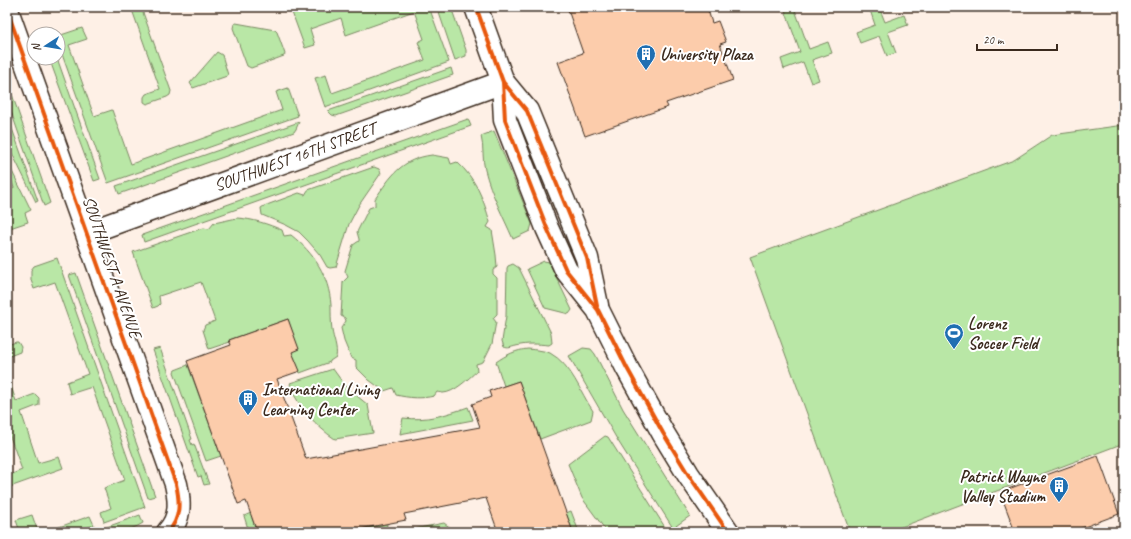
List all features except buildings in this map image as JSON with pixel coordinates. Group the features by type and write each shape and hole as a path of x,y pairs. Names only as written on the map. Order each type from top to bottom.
{"street":[{"path":"476,7 503,82 505,120 547,228 566,270 598,310 627,368 663,433 688,474 728,532"},
{"name":"SOUTHWEST A AVENUE","path":"7,10 88,233 122,335 176,484 179,498 179,510 176,519 168,532"},
{"name":"SOUTHWEST 16TH STREET","path":"88,233 503,82"}],"green space":[{"path":"131,7 141,7 171,91 170,95 167,97 147,104 144,102 144,97 146,94 160,89"},
{"path":"290,7 429,7 449,62 325,107 315,78 326,75 332,93 425,60 418,42 424,39 414,11 346,35 341,18 310,29 315,45 305,48"},
{"path":"437,7 451,7 466,50 466,56 455,60"},
{"path":"784,7 794,7 809,49 828,42 832,53 812,60 819,80 811,83 803,62 784,69 781,59 800,52"},
{"path":"869,7 879,7 885,22 904,15 908,25 888,32 896,53 887,56 879,36 860,43 856,32 875,25"},
{"path":"236,23 275,30 285,54 284,56 251,68 247,66 233,28 234,24"},
{"path":"82,28 87,39 69,45 94,116 112,110 131,164 282,110 276,92 288,88 298,116 108,183 66,65 66,33"},
{"path":"217,52 222,55 228,75 193,88 190,83"},
{"path":"52,66 60,66 100,179 94,181"},
{"path":"451,68 453,75 336,116 332,115 328,111"},
{"path":"7,80 50,203 44,206 7,100"},
{"path":"7,115 38,201 36,202 7,143"},
{"path":"468,119 471,126 144,242 142,235"},
{"path":"299,122 294,132 119,194 116,186"},
{"name":"Lorenz Soccer Field","path":"1124,125 1124,443 888,532 850,532 750,257 1014,160 1052,135"},
{"path":"494,131 532,224 530,231 513,239 494,196 484,166 481,136"},
{"path":"432,155 449,158 451,164 457,162 464,168 478,189 485,205 490,222 487,227 492,230 496,255 497,267 493,270 493,274 497,278 497,314 493,318 496,322 492,344 483,362 476,364 477,371 452,391 443,393 437,392 434,396 420,398 396,395 393,388 384,391 369,380 356,367 356,360 351,358 344,341 341,328 346,321 345,318 341,316 343,282 348,277 345,271 353,245 359,241 357,232 369,208 375,206 375,199 398,170 412,160"},
{"path":"7,161 31,210 25,213 28,222 7,229 7,191 14,188 7,167"},
{"path":"374,167 379,169 381,173 359,205 349,224 336,267 327,267 320,255 299,232 262,215 261,208 264,206 299,193 305,195 308,190"},
{"path":"237,218 249,219 282,230 284,236 291,235 307,249 319,266 324,275 330,294 331,321 336,357 330,362 300,373 294,357 292,357 291,352 298,349 288,319 229,340 230,342 209,349 203,330 205,325 215,321 201,282 159,296 160,304 153,308 133,252 200,229 209,229 214,223"},
{"path":"57,258 145,507 104,522 101,512 111,508 104,488 125,480 92,387 70,394 67,382 88,374 55,282 34,289 31,280 31,270 34,266"},
{"path":"544,261 549,262 572,310 569,314 545,308 527,269"},
{"path":"513,264 519,268 551,333 552,343 549,345 528,344 509,348 504,347 502,341 506,316 507,268"},
{"path":"76,273 155,496 148,498 69,275"},
{"path":"18,342 21,347 20,352 7,357 7,345"},
{"path":"160,348 192,439 190,440 192,445 194,444 209,484 204,485 201,476 198,477 153,350"},
{"path":"583,348 591,349 595,354 623,409 690,516 673,528 618,441 569,356"},
{"path":"528,349 550,353 564,364 575,379 593,411 591,420 540,439 519,381 504,386 496,362 511,353"},
{"path":"188,365 221,456 206,461 174,372 175,370"},
{"path":"333,369 346,387 368,405 373,433 335,439 309,416 289,386 291,385 290,383"},
{"path":"7,374 16,401 35,394 39,398 39,405 21,412 38,463 59,457 63,468 7,488 7,476 22,470 7,428"},
{"path":"468,407 473,420 400,434 403,418 420,419 436,417"},
{"path":"605,436 608,437 668,532 607,532 582,498 568,464"},
{"path":"258,510 260,515 252,518 257,532 249,532 244,516"},
{"path":"571,511 579,532 573,532 566,513"},
{"path":"32,515 38,532 20,532 16,520"},
{"path":"140,515 143,523 131,529 93,532"},
{"path":"90,516 94,525 74,532 45,532"},
{"path":"444,523 456,532 414,532 414,529"},
{"path":"387,524 386,532 344,532"}],"cycle path":[{"path":"476,7 503,82 505,120 547,228 566,270 598,310 627,368 663,433 688,474 728,532"},
{"path":"7,10 176,484 179,503 178,510 175,521 168,532"},
{"path":"503,82 527,111 587,258 597,306"}],"place":[{"name":"University Plaza","path":"646,71"},
{"name":"Lorenz Soccer Field","path":"954,350"},
{"name":"International Living Learning Center","path":"248,416"},
{"name":"Patrick Wayne Valley Stadium","path":"1059,503"}]}
